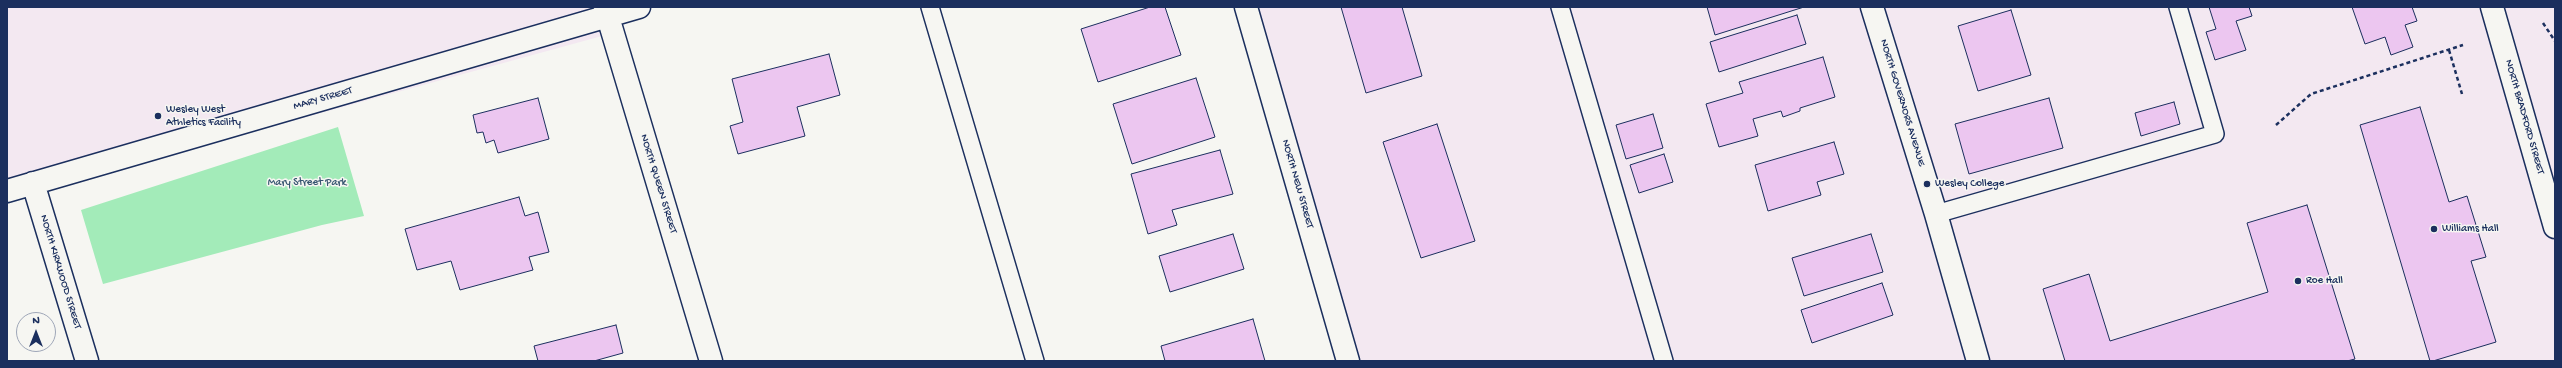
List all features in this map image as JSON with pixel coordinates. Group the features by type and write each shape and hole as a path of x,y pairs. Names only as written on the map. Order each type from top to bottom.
{"street":[{"name":"MARY STREET","path":"7,191 606,12 639,7"},
{"name":"NORTH NEW STREET","path":"1246,7 1348,361"},
{"name":"NORTH GOVERNORS AVENUE","path":"1872,7 1936,214 1978,361"},
{"name":"NORTH BRADFORD STREET","path":"2492,7 2555,227"},
{"name":"NORTH QUEEN STREET","path":"606,12 711,361"},
{"name":"NORTH KIRKWOOD STREET","path":"33,183 87,361"}],"lane":[{"path":"930,7 1035,361"},
{"path":"1560,7 1664,361"},
{"path":"1936,214 2215,134 2178,7"}],"path":[{"path":"2543,23 2555,41"},
{"path":"2276,125 2311,94 2463,46"},
{"path":"2449,50 2462,94"}],"shaded area":[{"name":"Wesley West Athletics Facility","path":"7,7 605,7 613,33 7,199"},
{"name":"Wesley College","path":"1246,7 2555,7 2555,361 1350,361"}],"green space":[{"name":"Mary Street Park","path":"338,127 364,216 322,225 103,284 81,210"}],"building":[{"path":"1150,7 1165,7 1181,55 1098,82 1081,29"},
{"path":"1341,7 1402,7 1422,76 1366,93"},
{"path":"1707,7 1804,7 1715,35"},
{"path":"2209,7 2249,7 2252,16 2236,21 2246,50 2215,60 2206,32 2216,29"},
{"path":"2352,7 2412,7 2417,21 2405,25 2413,47 2391,55 2385,37 2365,44"},
{"path":"2011,10 2031,75 1978,91 1958,26"},
{"path":"1797,15 1806,44 1719,72 1710,42"},
{"path":"829,54 840,95 797,107 805,136 738,154 730,126 743,122 732,79"},
{"path":"1823,57 1835,97 1800,108 1800,111 1783,117 1781,111 1753,119 1758,136 1719,147 1706,104 1743,93 1739,82"},
{"path":"1196,78 1215,137 1132,164 1113,104"},
{"path":"538,98 549,139 498,153 494,140 486,143 483,132 477,133 473,115"},
{"path":"2049,98 2063,148 1969,174 1955,124"},
{"path":"2174,102 2180,124 2141,136 2135,113"},
{"name":"Williams Hall","path":"2420,107 2449,202 2467,196 2486,257 2471,261 2496,342 2433,361 2430,361 2360,125"},
{"path":"1653,114 1663,148 1626,159 1616,125"},
{"path":"1437,124 1475,241 1421,258 1383,142"},
{"path":"1834,142 1844,174 1817,182 1821,195 1768,211 1755,165"},
{"path":"1220,150 1233,194 1172,210 1177,225 1148,234 1131,174"},
{"path":"1664,154 1673,182 1639,193 1630,165"},
{"path":"519,197 525,216 538,212 549,252 529,257 533,270 460,290 451,261 417,270 405,229"},
{"name":"Roe Hall","path":"2307,205 2355,359 2347,361 2065,361 2043,289 2089,274 2110,341 2268,292 2247,223"},
{"path":"1233,234 1244,269 1170,292 1159,256"},
{"path":"1871,234 1883,272 1804,296 1792,258"},
{"path":"1882,283 1893,315 1812,343 1801,310"},
{"path":"1253,319 1265,361 1165,361 1161,346"},
{"path":"616,325 623,353 594,361 538,361 534,346"}],"place":[{"name":"Wesley West Athletics Facility","path":"158,116"},
{"name":"Wesley College","path":"1927,184"},
{"name":"Williams Hall","path":"2434,229"},
{"name":"Roe Hall","path":"2298,281"}]}
